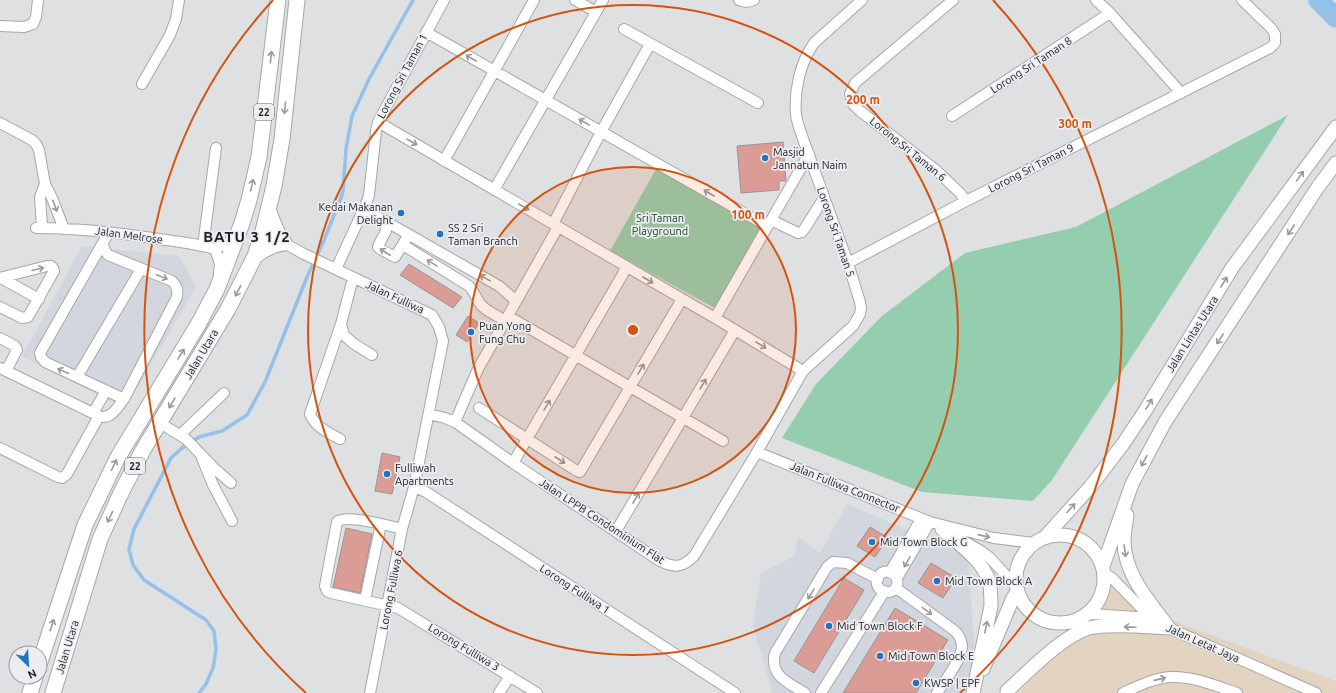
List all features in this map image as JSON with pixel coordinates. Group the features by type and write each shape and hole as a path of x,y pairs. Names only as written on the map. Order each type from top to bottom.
{"highway":[{"name":"Jalan Utara","path":"46,645 83,531 97,499 118,457 199,323 217,289 242,223 259,157 278,0"},
{"name":"Jalan Utara","path":"54,693 100,539 120,495 143,450 228,309 255,256 262,235 274,186 282,139 296,0"},
{"path":"255,256 265,248 284,243 277,232 268,210"},
{"path":"217,289 231,272 244,244 251,238 257,235 262,235"}],"main road":[{"name":"Jalan Lintas Utara","path":"1039,540 1091,486 1123,444 1145,411 1232,268 1336,127"},
{"path":"1104,569 1097,553 1086,543 1074,536 1059,534 1039,540 1025,552 1019,562 1016,574 1017,589 1025,606 1038,618 1054,623 1071,622 1085,616 1096,604 1104,589 1104,569 1132,484 1165,422 1310,200 1336,163"},
{"path":"1132,484 1125,527 1124,542 1126,557 1138,585 1168,628"},
{"path":"932,523 976,559 988,580 991,593 991,606 973,693"},
{"path":"973,693 1017,589"},
{"path":"1006,692 1071,622"},
{"path":"1006,692 1057,647 1078,632 1090,628 1105,626 1168,628"}],"street":[{"path":"0,26 24,27 33,24 36,17 38,0"},
{"path":"142,84 170,35 176,19 179,0"},
{"name":"Lorong Sri Taman 1","path":"336,269 369,195 378,122 444,0"},
{"path":"444,161 534,0"},
{"path":"575,0 596,12"},
{"path":"494,190 603,0"},
{"path":"739,0 742,2 754,0"},
{"name":"Lorong Sri Taman 5","path":"803,370 853,326 857,320 861,308 848,263 796,116 798,80 804,60 814,43 862,0"},
{"name":"Lorong Sri Taman 6","path":"953,0 855,83 850,94 853,104 860,111 937,171 960,193 966,201"},
{"path":"1096,0 1181,93"},
{"name":"Lorong Sri Taman 9","path":"848,263 966,201 1266,50 1275,44 1275,34 1271,28 1242,0"},
{"name":"Lorong Sri Taman 8","path":"952,116 1110,14"},
{"path":"624,29 758,103"},
{"path":"426,32 601,132 769,223 798,233 802,232 824,198"},
{"path":"455,422 478,369 516,301 601,132 650,44"},
{"path":"378,122 803,370"},
{"name":"Jalan Melrose","path":"0,123 32,140 39,150 45,184 40,197 39,228 109,232 215,249"},
{"path":"203,246 216,148"},
{"path":"715,318 809,154"},
{"path":"45,184 64,229"},
{"path":"364,209 499,286 516,301"},
{"path":"385,221 386,231 378,247 392,256 395,257 408,235"},
{"path":"217,289 220,264 215,249 228,243 234,238 242,223"},
{"path":"109,232 40,353 45,362 124,399"},
{"name":"Jalan Fulliwa","path":"262,235 284,243 322,263 432,315 439,326 444,341 414,487"},
{"path":"0,338 16,347 17,350 3,369 96,415 106,418 110,416 124,399 177,297 178,291 176,285 172,281 112,257 106,252 103,243"},
{"path":"403,245 469,286 473,290 482,307 576,355 723,441"},
{"path":"93,261 103,257 112,257"},
{"path":"0,278 51,266 54,271 28,317 25,318 0,307"},
{"path":"513,463 627,267"},
{"path":"77,377 141,269"},
{"path":"0,278 39,299"},
{"path":"340,440 318,426 312,420 310,414 341,324 354,278"},
{"path":"479,408 580,472 682,299"},
{"path":"341,324 344,335 354,344 372,355"},
{"path":"616,532 735,330"},
{"name":"Jalan LPPB Condominium Flat","path":"429,414 455,422 513,463 660,561 669,565 677,566 685,564 694,556 757,452 803,370"},
{"path":"0,448 62,478 67,474 106,391"},
{"path":"190,443 224,393"},
{"path":"160,423 190,443 215,469 232,483"},
{"path":"190,443 232,521"},
{"name":"Jalan Fulliwa Connector","path":"757,452 932,523 981,551 998,565 1017,589"},
{"name":"Lorong Fulliwa 6","path":"370,693 402,529 414,487"},
{"name":"Lorong Fulliwa 1","path":"414,487 426,492 735,693"},
{"name":"Lorong Fulliwa 3","path":"381,524 344,518 337,522 325,586 327,591 398,608 537,693"},
{"path":"932,523 894,580 890,592 884,592 879,588 877,582 884,572 894,580 955,631 960,638 962,646 960,656 937,693"},
{"name":"Jalan Fulliwa Connector","path":"932,523 994,538 1039,540"},
{"path":"365,600 381,524 402,529"},
{"path":"805,693 777,674 774,669 773,661 775,653 827,567 833,562 847,563 878,579"},
{"path":"1104,569 1151,618"},
{"path":"821,693 884,592"},
{"name":"Jalan Letat Jaya","path":"1085,616 1092,614 1151,618 1168,628 1316,693"},
{"path":"499,693 510,676"},
{"path":"1123,693 1157,680 1176,677 1196,680 1237,693"}],"shaded area":[{"path":"82,246 179,256 196,287 125,409 22,356"},
{"path":"847,504 968,556 976,670 962,693 771,693 771,688 753,625 761,573 794,556 798,537 820,553"},
{"path":"1106,569 1149,612 1336,681 1336,693 1019,693 1066,634 1095,603"}],"green space":[{"path":"1288,115 1052,480 1033,501 922,492 782,438 816,384 882,316 965,253 1076,227"},
{"name":"Sri Taman Playground","path":"656,169 761,226 715,308 610,251"}],"building":[{"path":"783,142 786,181 779,181 779,190 741,193 737,146"},
{"path":"409,264 462,297 453,308 400,275"},
{"path":"468,316 479,323 467,342 456,335"},
{"name":"Fulliwah Apartments","path":"382,453 400,457 392,494 375,491"},
{"name":"Mid Town Block G","path":"870,527 888,538 875,557 857,546"},
{"path":"346,528 372,534 360,593 333,587"},
{"name":"Mid Town Block A","path":"931,563 956,578 943,598 918,583"},
{"name":"Mid Town Block F","path":"844,578 864,590 814,673 794,661"},
{"path":"895,608 948,640 916,693 843,693"}],"waterway":[{"path":"199,693 206,684 213,668 216,649 214,631 206,620 144,580 133,565 129,549 134,529 171,458 182,448 199,437 222,431 247,415 265,382 307,277 341,198 343,191 346,149 352,116 369,79 413,0"},
{"path":"1318,0 1336,18"}],"place":[{"name":"Masjid Jannatun Naim","path":"765,158"},
{"name":"Kedai Makanan Delight","path":"401,213"},
{"name":"SS 2 Sri Taman Branch","path":"440,234"},
{"name":"Puan Yong Fung Chu","path":"471,332"},
{"name":"Fulliwah Apartments","path":"387,474"},
{"name":"Mid Town Block G","path":"872,542"},
{"name":"Mid Town Block A","path":"937,581"},
{"name":"Mid Town Block F","path":"829,626"},
{"name":"Mid Town Block E","path":"880,656"},
{"name":"KWSP | EPF","path":"916,683"}],"district":[{"name":"BATU 3 1/2","path":"247,237"}]}
